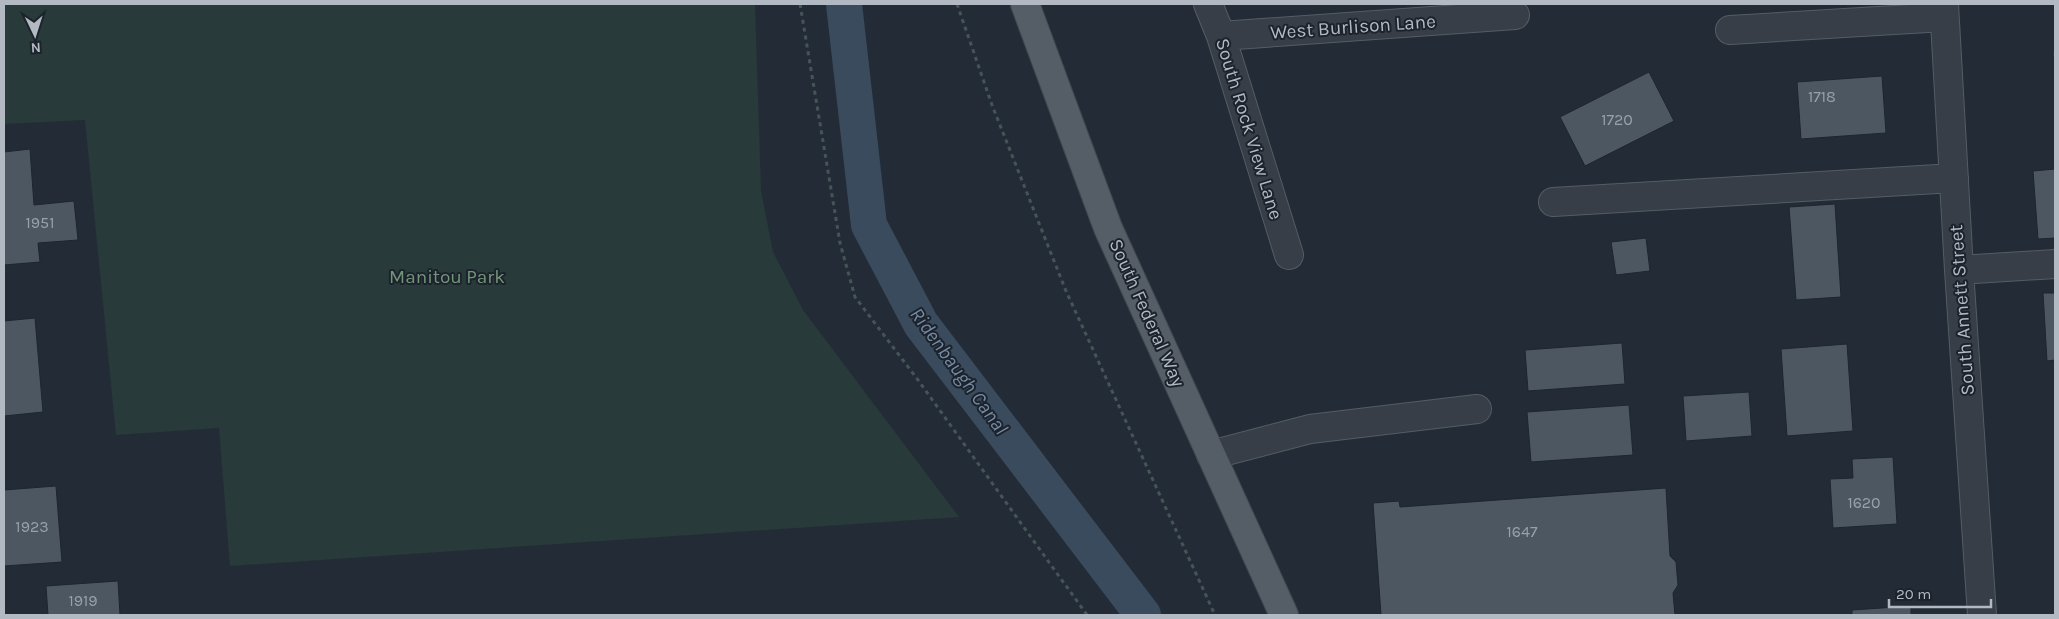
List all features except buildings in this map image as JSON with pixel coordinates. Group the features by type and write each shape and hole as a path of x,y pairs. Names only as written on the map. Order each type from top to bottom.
{"main road":[{"name":"South Federal Way","path":"1024,4 1108,228 1284,615"}],"street":[{"name":"South Rock View Lane","path":"1208,4 1221,36 1288,255"},
{"path":"1730,30 1944,10"},
{"name":"South Annett Street","path":"1944,10 1982,615"},
{"name":"West Burlison Lane","path":"1221,36 1515,15"},
{"path":"1553,202 1954,178"},
{"path":"1959,270 2055,264"},
{"path":"1212,455 1310,429 1477,409"}],"path":[{"path":"800,4 840,243 855,297 924,387 1087,615"},
{"path":"958,4 992,105 1066,291 1215,615"}],"green space":[{"name":"Manitou Park","path":"4,4 755,4 761,191 773,252 803,310 959,517 230,566 219,428 116,435 85,120 4,124"}],"waterway":[{"name":"Ridenbaugh Canal","path":"844,4 869,225 921,324 1143,615"}]}
